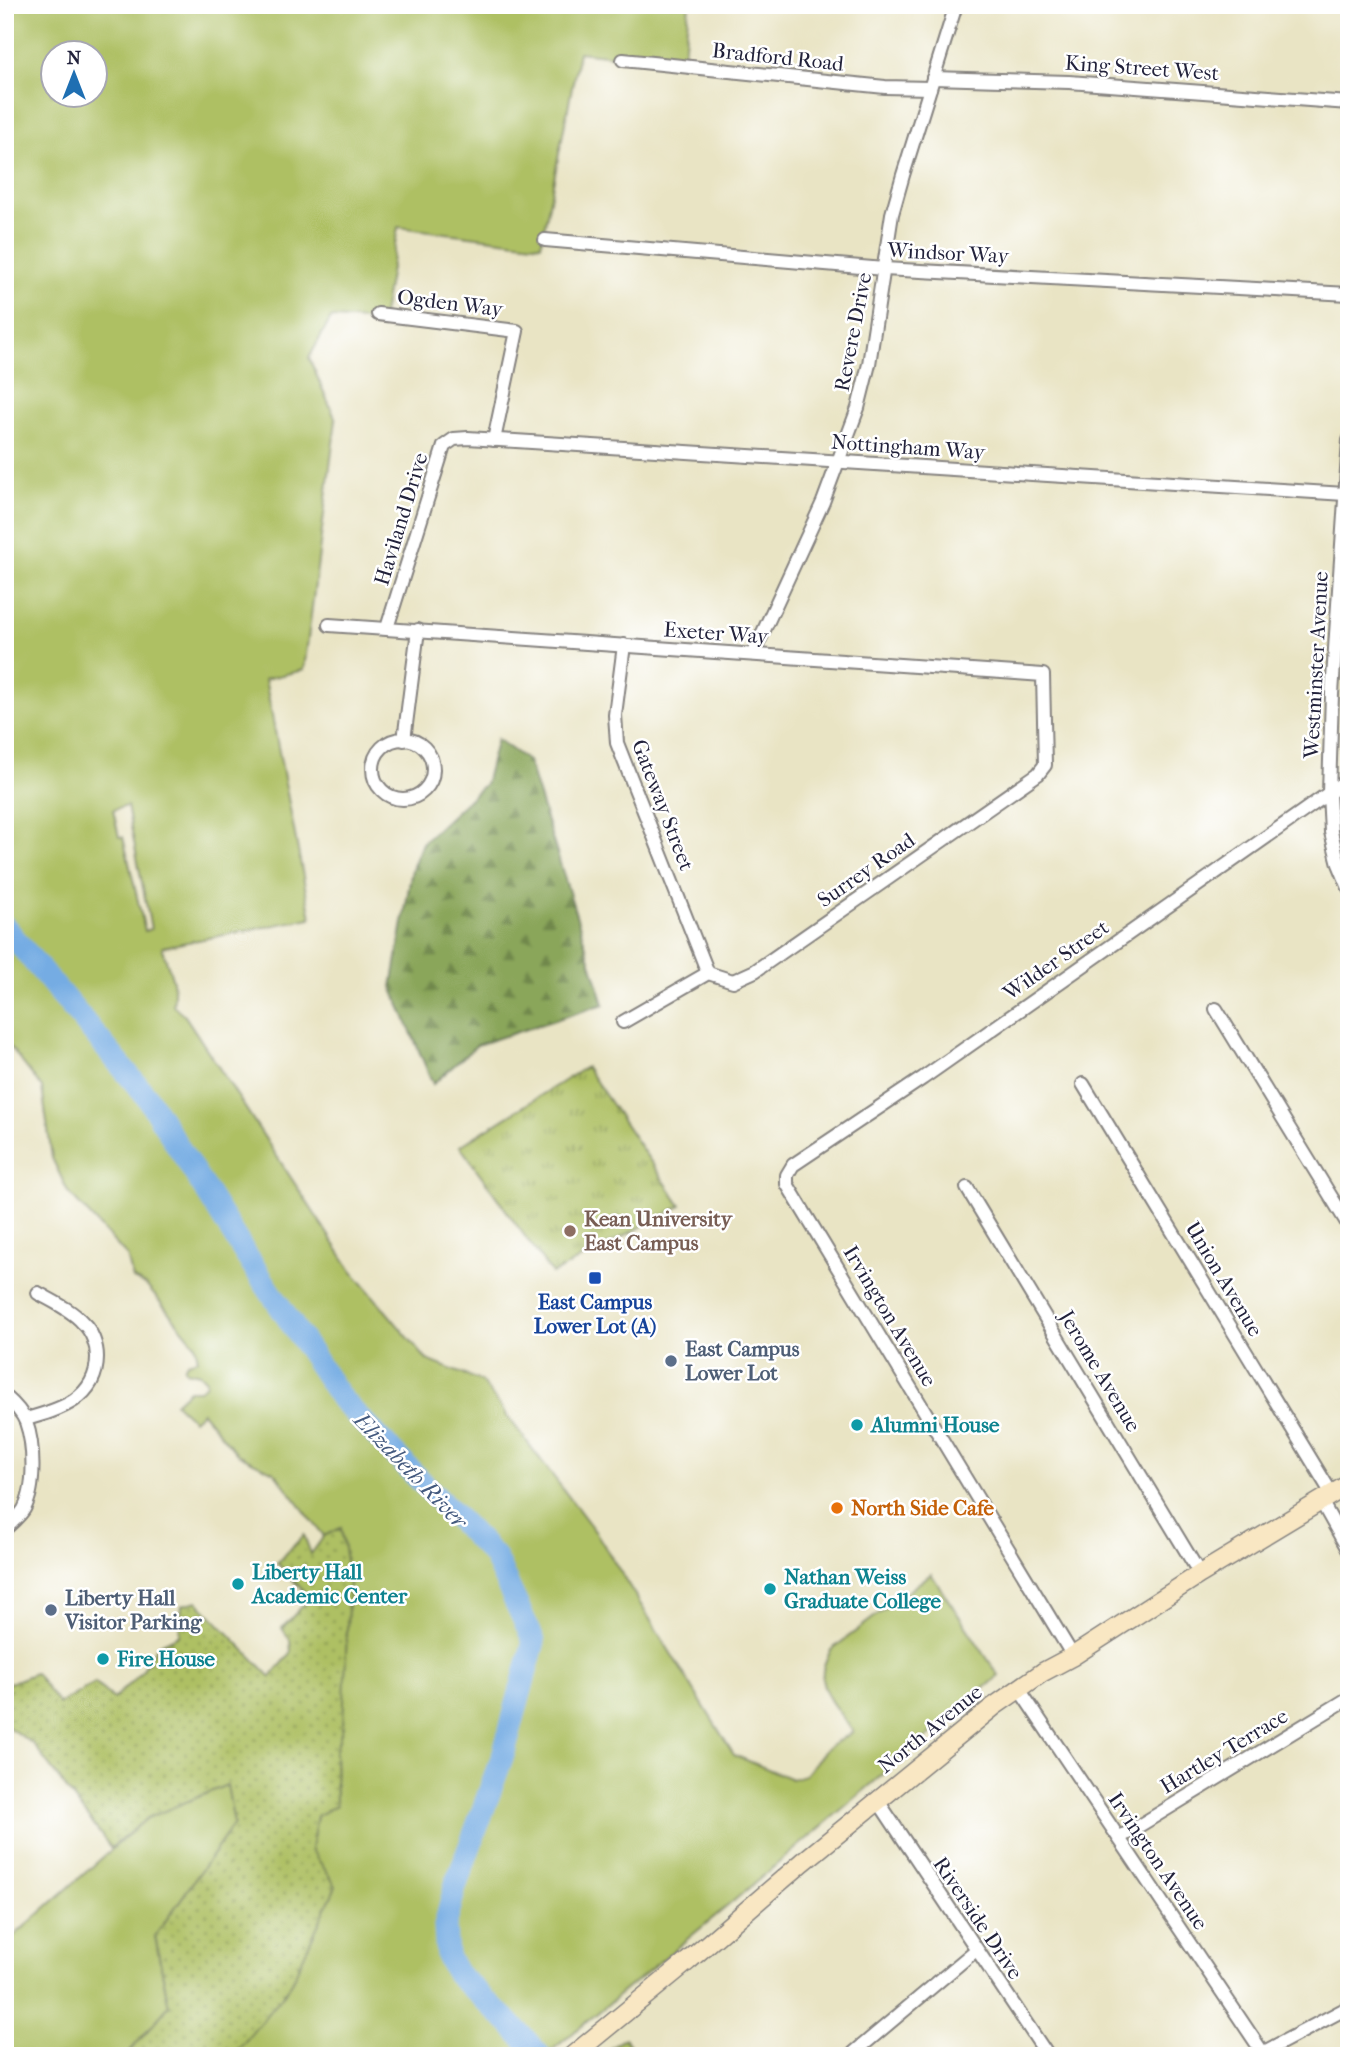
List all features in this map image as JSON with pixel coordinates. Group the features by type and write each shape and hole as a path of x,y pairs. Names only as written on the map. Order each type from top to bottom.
{"main road":[{"name":"North Avenue","path":"575,2054 968,1727 1019,1689 1200,1574 1349,1484"}],"street":[{"name":"Revere Drive","path":"753,654 823,502 858,408 869,364 892,214 956,5"},
{"name":"Bradford Road","path":"623,61 885,87 931,83"},
{"name":"King Street West","path":"931,83 1069,82 1349,103"},
{"name":"Windsor Way","path":"545,240 884,269 1349,293"},
{"name":"Ogden Way","path":"378,314 517,331 494,440"},
{"name":"Nottingham Way","path":"468,438 1345,494"},
{"name":"Haviland Drive","path":"387,628 444,446 454,439 468,438"},
{"name":"Westminster Avenue","path":"1349,440 1332,694 1329,793 1331,832 1339,864 1349,888"},
{"name":"Exeter Way","path":"329,625 1043,675"},
{"path":"404,740 418,630"},
{"name":"Gateway Street","path":"624,645 615,715 617,743 708,973"},
{"name":"Surrey Road","path":"708,973 733,981 755,971 1038,774 1045,765 1043,675"},
{"path":"404,740 421,746 427,752 433,769 427,787 421,794 403,799 394,798 379,787 373,769 379,752 386,745 404,740"},
{"name":"Wilder Street","path":"787,1175 793,1165 923,1078 1349,779"},
{"path":"623,1023 708,973"},
{"path":"1216,1009 1349,1226"},
{"name":"Union Avenue","path":"1083,1084 1326,1498 1349,1550"},
{"name":"Irvington Avenue","path":"787,1175 788,1184 1073,1656"},
{"name":"Jerome Avenue","path":"967,1188 1200,1574"},
{"path":"26,1419 75,1400 87,1390 97,1361 93,1340 83,1322 38,1293"},
{"path":"5,1396 26,1419 33,1463 24,1509 5,1529"},
{"name":"Irvington Avenue","path":"1019,1689 1265,2054"},
{"name":"Hartley Terrace","path":"1119,1838 1349,1698"},
{"name":"Riverside Drive","path":"878,1801 1048,2056"},
{"path":"850,2056 976,1950"},
{"path":"1265,2054 1349,2007"}],"green space":[{"path":"5,5 689,5 683,64 579,52 541,245 398,227 382,321 331,318 309,358 336,420 304,670 265,679 311,918 162,947 173,981 173,1005 185,1016 352,1271 427,1360 481,1381 597,1534 734,1755 792,1779 805,1775 826,1749 853,1732 832,1703 823,1684 822,1674 831,1650 931,1574 999,1676 730,1904 545,2056 238,2056 237,2050 311,1849 317,1816 336,1805 335,1752 343,1726 341,1528 324,1536 274,1472 237,1454 202,1412 193,1420 175,1403 189,1390 199,1390 205,1386 206,1380 200,1374 186,1371 184,1368 187,1362 198,1359 195,1344 146,1285 133,1279 127,1256 68,1192 52,1158 42,1088 5,1040","holes":["127,806 151,929 145,931 123,837 119,837 113,810"]},
{"path":"497,739 528,761 604,1004 477,1045 433,1084 392,987 412,869 422,843 485,784"},
{"path":"586,1067 681,1206 552,1274 460,1146"},
{"path":"341,1528 349,1582 343,1726 335,1752 336,1805 317,1816 311,1849 336,1886 290,1986 238,2050 238,2056 126,2056 169,2006 155,1936 234,1824 227,1785 147,1818 111,1848 33,1744 5,1725 5,1682 10,1683 35,1673 59,1704 95,1683 113,1699 140,1674 158,1645 179,1635 182,1605 197,1601 271,1677 291,1653 290,1640 282,1628 310,1598 277,1563 304,1535 311,1554 324,1536"},
{"path":"227,1784 234,1824 155,1936 169,2006 126,2056 5,2056 5,1944 147,1818"},
{"path":"624,2038 639,2056 600,2056"}],"waterway":[{"name":"Elizabeth River","path":"5,927 147,1097 246,1255 342,1400 494,1556 534,1641 504,1752 455,1887 445,1926 447,1956 457,1974 510,2023 540,2056"}],"place":[{"name":"Kean University East Campus","path":"570,1231"},
{"name":"East Campus Lower Lot (A)","path":"595,1278"},
{"name":"East Campus Lower Lot","path":"671,1361"},
{"name":"Alumni House","path":"857,1425"},
{"name":"North Side Cafe","path":"837,1508"},
{"name":"Liberty Hall Academic Center","path":"238,1584"},
{"name":"Nathan Weiss Graduate College","path":"770,1589"},
{"name":"Liberty Hall Visitor Parking","path":"51,1610"},
{"name":"Fire House","path":"103,1659"}]}
